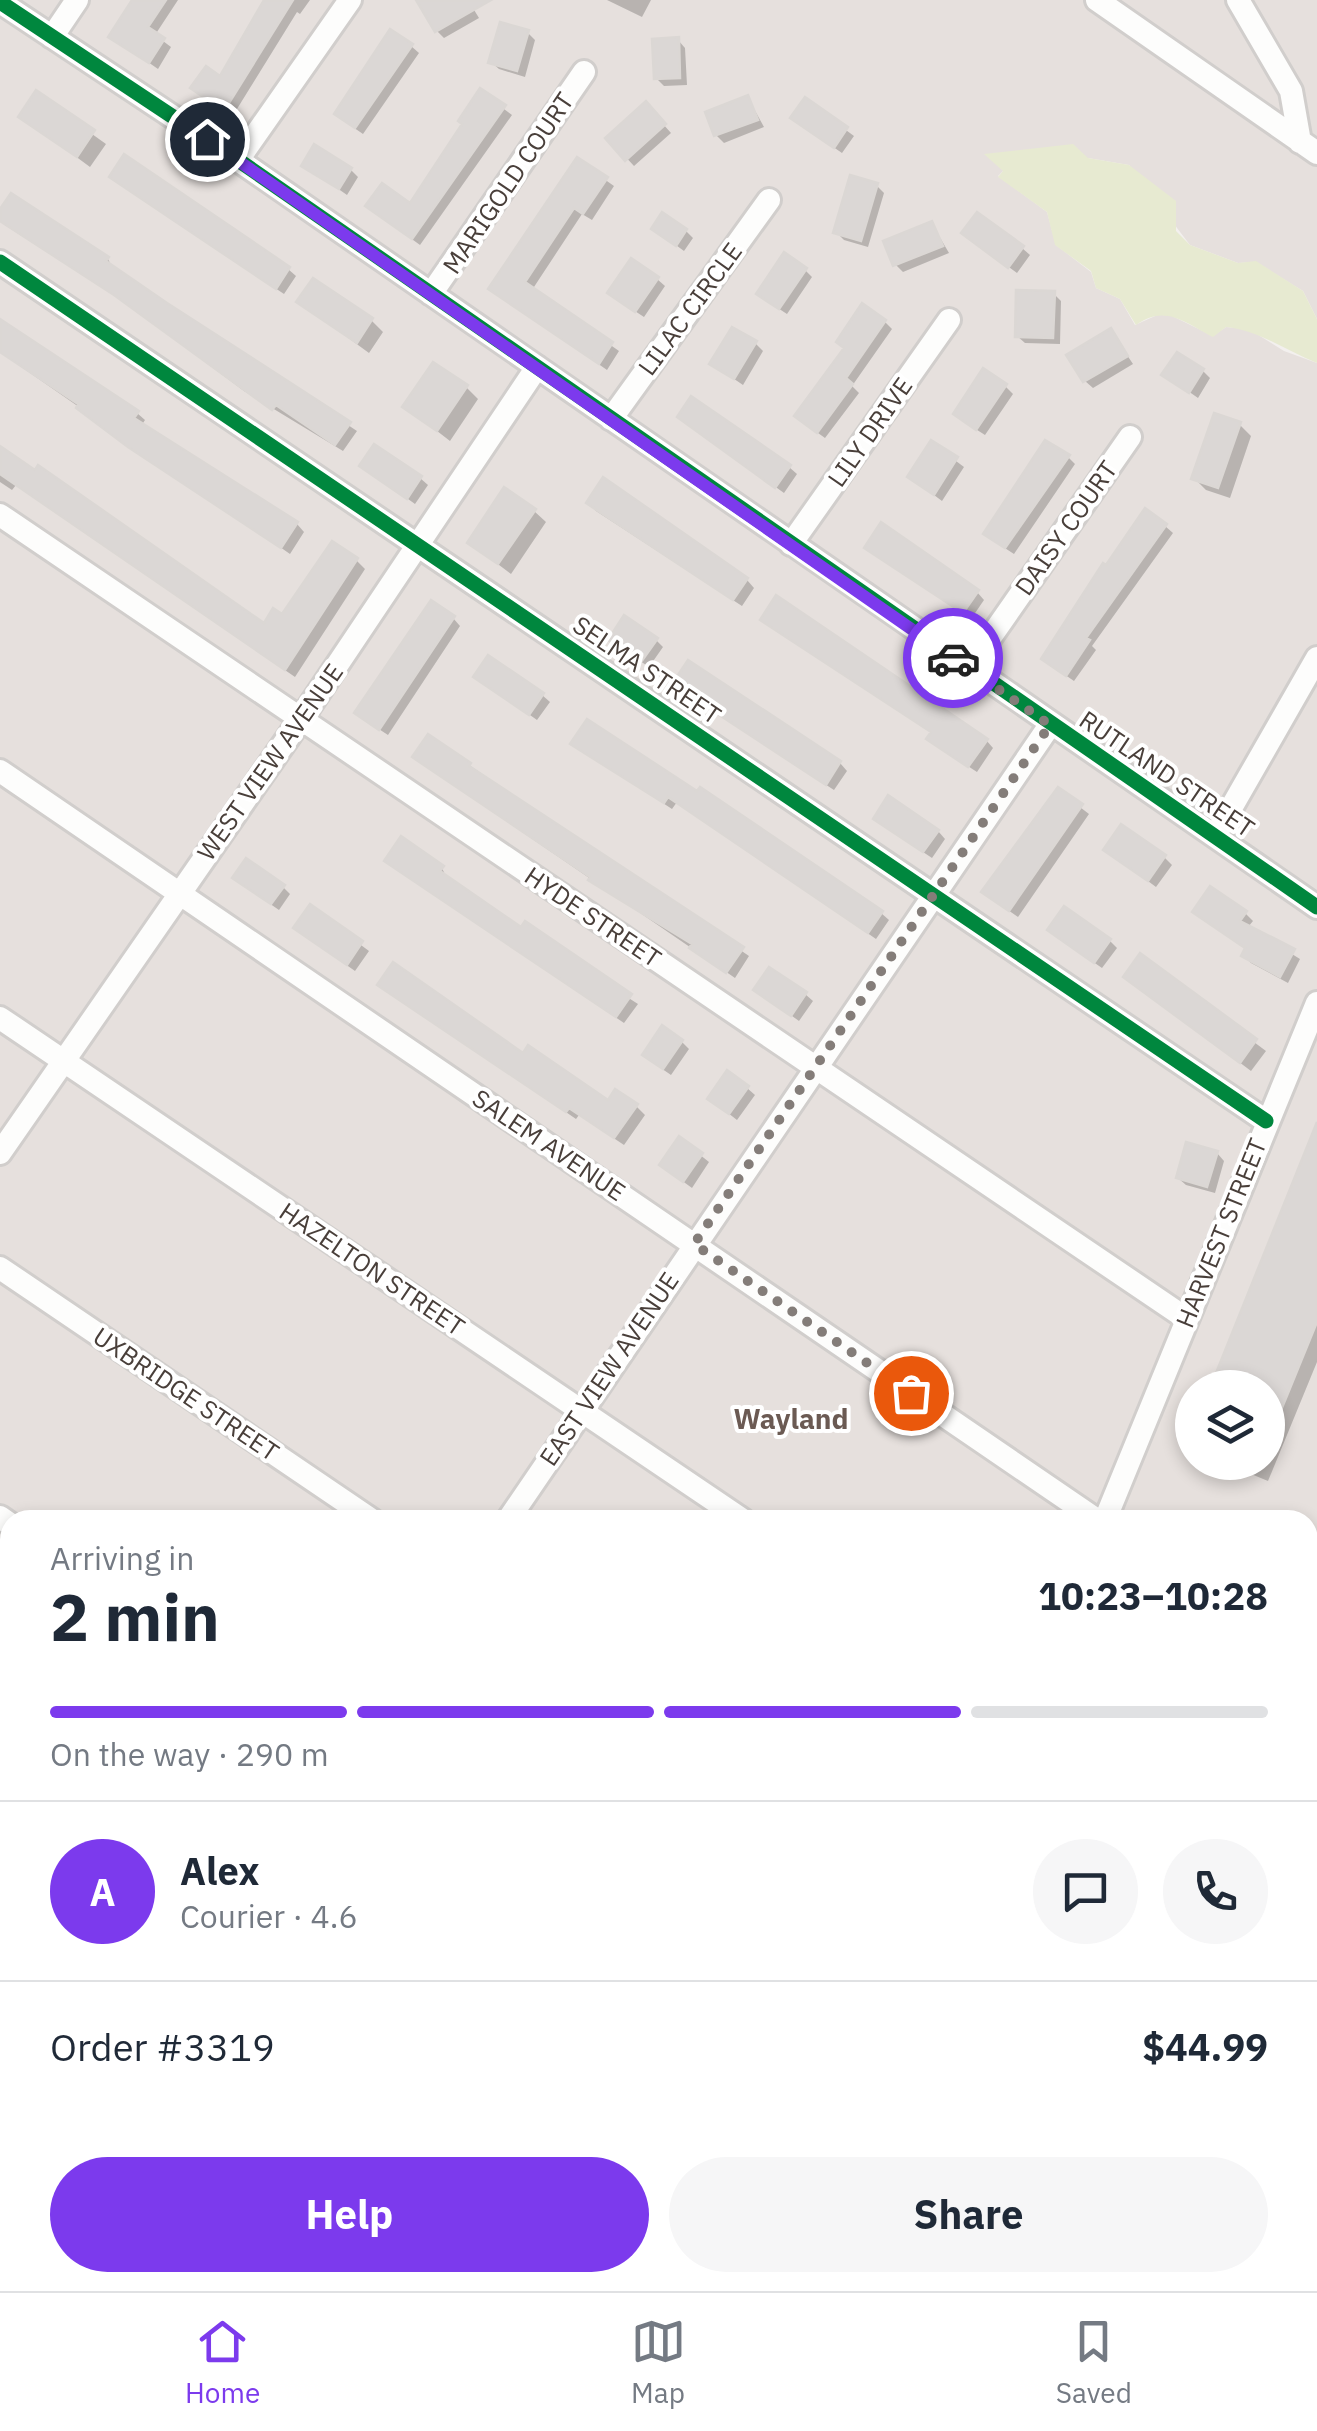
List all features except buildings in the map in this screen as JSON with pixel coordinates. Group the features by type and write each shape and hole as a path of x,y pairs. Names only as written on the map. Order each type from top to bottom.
{"street":[{"path":"52,37 77,0"},
{"path":"238,160 350,0"},
{"path":"1097,0 1308,147"},
{"path":"1238,0 1291,91 1308,147"},
{"name":"RUTLAND STREET","path":"0,2 238,160 1317,906"},
{"name":"MARIGOLD COURT","path":"432,294 584,72"},
{"name":"LILAC CIRCLE","path":"611,419 769,200"},
{"name":"SELMA STREET","path":"0,262 1266,1120"},
{"name":"LILY DRIVE","path":"791,544 948,320"},
{"name":"WEST VIEW AVENUE","path":"0,1153 301,719 536,368"},
{"name":"DAISY COURT","path":"969,668 1130,437"},
{"name":"HYDE STREET","path":"0,515 1187,1319"},
{"path":"1215,836 1317,658"},
{"name":"EAST VIEW AVENUE","path":"515,1510 1050,725"},
{"name":"SALEM AVENUE","path":"0,771 1082,1510"},
{"name":"HARVEST STREET","path":"1109,1510 1266,1120 1317,1004"},
{"name":"HAZELTON STREET","path":"0,1018 728,1510"},
{"name":"UXBRIDGE STREET","path":"0,1268 357,1510"}],"shaded area":[{"path":"0,0 1317,0 1317,319 1303,291 1256,262 1238,263 1190,245 1129,165 1088,158 1003,171 998,176 1047,212 1056,245 1091,272 1096,288 1120,299 1135,325 1164,312 1213,336 1226,327 1249,329 1284,351 1317,363 1317,1510 0,1510"}],"green space":[{"path":"1073,144 1088,158 1129,165 1176,201 1176,231 1190,245 1238,263 1256,261 1303,291 1317,319 1317,363 1238,329 1226,327 1213,337 1184,321 1165,316 1136,325 1120,299 1096,288 1091,271 1055,245 1047,212 998,177 1003,171 984,154"}],"cycle path":[{"path":"0,2 238,160 1317,907"},
{"path":"0,262 1266,1121"}],"way so far":[{"path":"911,1393 694,1244 1050,725 953,658"}],"district":[{"name":"Wayland","path":"791,1419"}],"route":[{"path":"207,139 953,658"}]}
